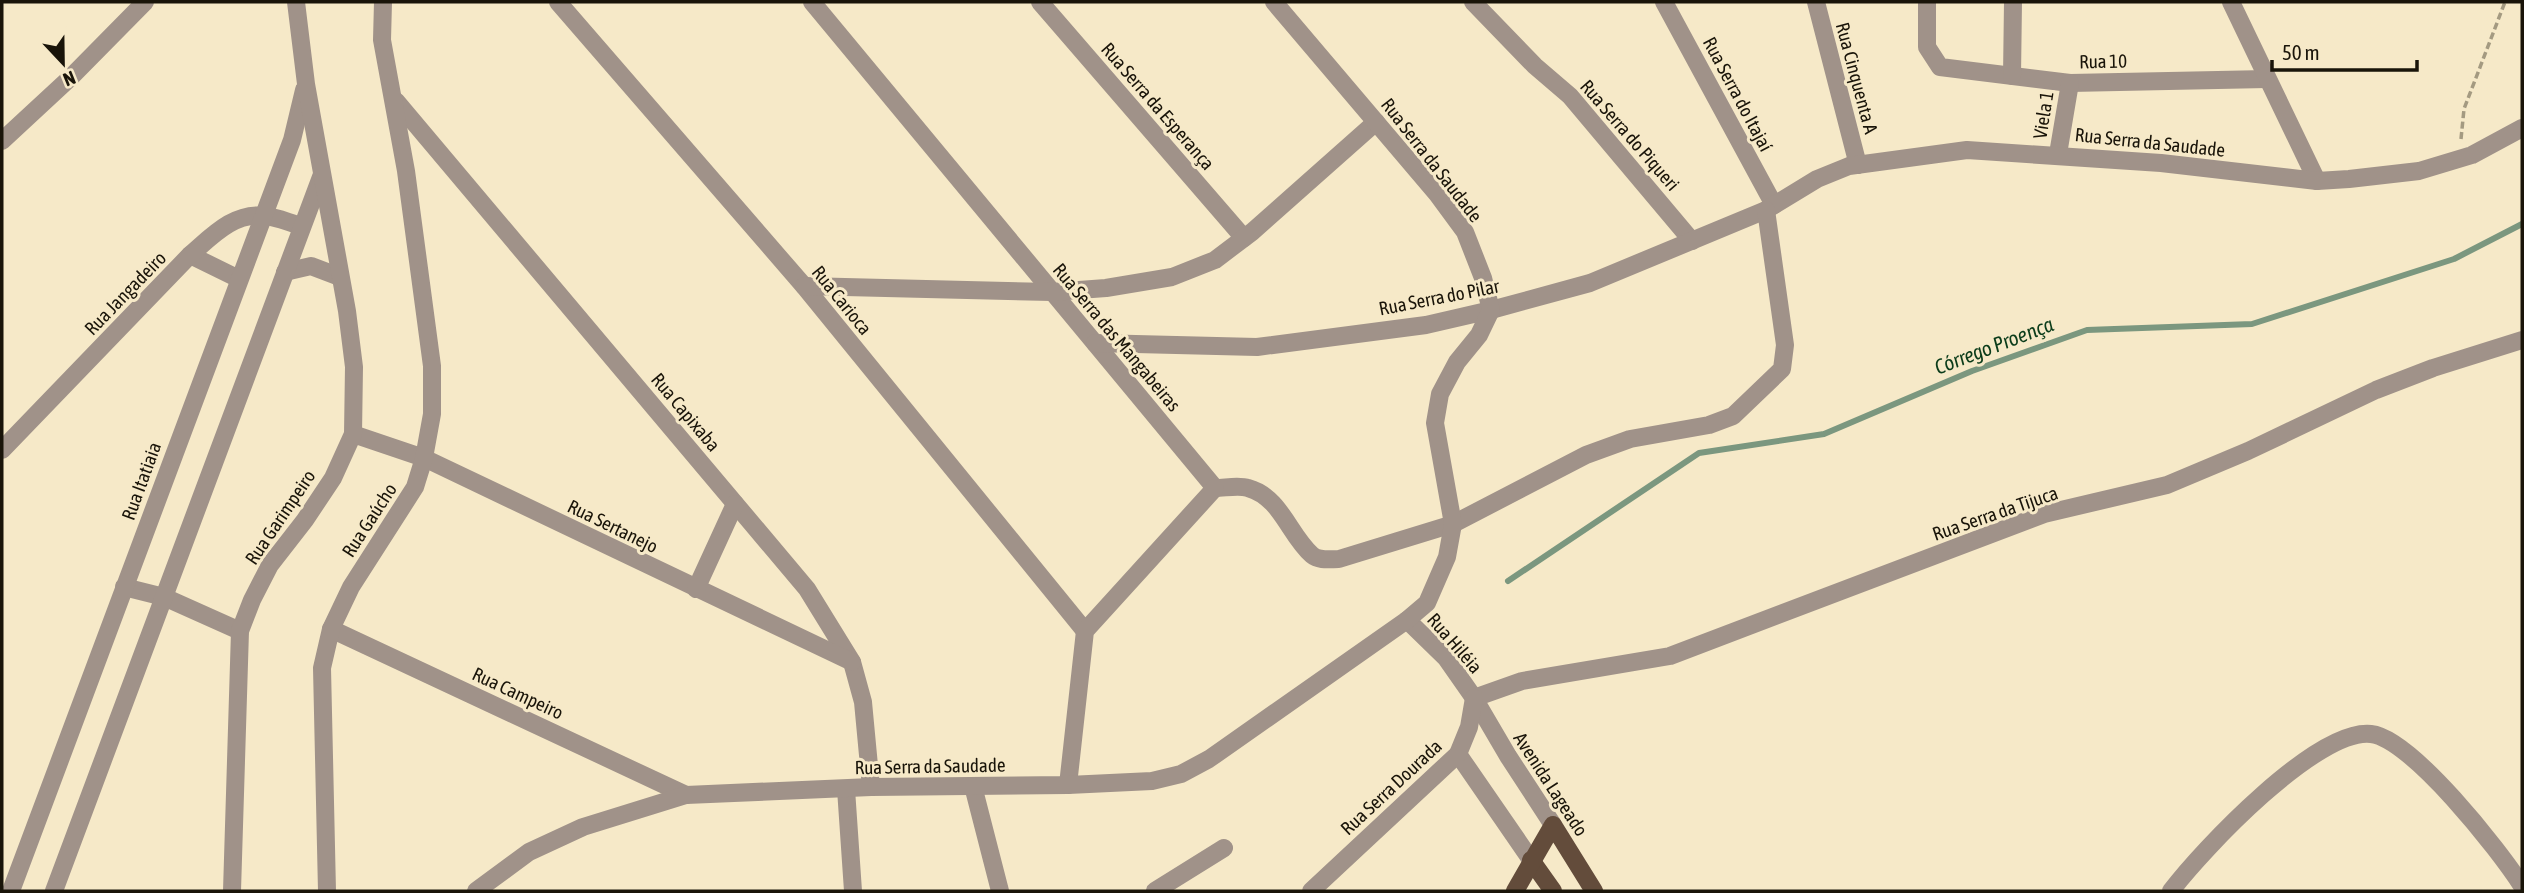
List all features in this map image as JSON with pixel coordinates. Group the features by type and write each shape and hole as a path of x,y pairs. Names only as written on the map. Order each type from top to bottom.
{"main road":[{"path":"1515,891 1553,825"},
{"name":"Avenida Lageado","path":"1553,825 1594,891"},
{"path":"1531,860 1553,891"}],"street":[{"path":"2,141 71,77 145,2"},
{"name":"Rua Garimpeiro","path":"232,891 240,631 270,565 333,478 352,434 354,366 306,84 296,2"},
{"name":"Rua Gaúcho","path":"327,891 323,668 331,629 351,587 415,487 424,458 432,414 432,366 395,101 383,40 383,2"},
{"name":"Rua Carioca","path":"558,2 804,286 1085,631"},
{"name":"Rua Serra das Mangabeiras","path":"812,2 1215,488"},
{"name":"Rua Serra da Esperança","path":"1040,2 1244,238"},
{"name":"Rua Serra da Saudade","path":"1274,2 1437,194 1465,232 1483,278 1491,310"},
{"name":"Rua Serra do Piqueri","path":"1473,2 1525,57 1570,96 1692,240"},
{"name":"Rua Serra do Itajaí","path":"1664,2 1770,207"},
{"name":"Rua Cinquenta A","path":"1816,2 1858,164"},
{"name":"Rua 10","path":"1927,2 1927,47 1940,67 2070,83 2267,79"},
{"path":"2011,76 2013,2"},
{"path":"2231,2 2317,181"},
{"name":"Viela 1","path":"2057,155 2070,83"},
{"name":"Rua Itatiaia","path":"11,891 292,140 306,84"},
{"name":"Rua Capixaba","path":"395,101 807,589 852,662 863,702 871,787"},
{"path":"804,286 1052,292 1106,288 1172,277 1214,260 1244,238 1376,122"},
{"name":"Rua Serra da Saudade","path":"1770,207 1816,179 1849,166 1967,149 2057,155 2317,181 2419,171 2472,155 2522,128"},
{"path":"54,891 321,176"},
{"path":"1068,785 1085,631 1215,488 1247,488 1258,493 1273,504 1313,556 1324,560 1339,559 1453,524 1586,455 1630,439 1709,425 1733,416 1782,369 1785,345 1770,207"},
{"name":"Rua Serra do Pilar","path":"1095,343 1257,346 1426,325 1590,283 1770,207"},
{"path":"262,215 302,226"},
{"name":"Rua Jangadeiro","path":"2,450 190,255 224,226 239,219 262,215"},
{"path":"190,255 239,279"},
{"path":"285,272 310,266 340,277"},
{"path":"1407,620 1427,603 1447,557 1453,524 1435,423 1440,394 1457,362 1479,335 1491,310"},
{"name":"Rua Serra da Tijuca","path":"1474,698 1522,681 1670,656 2044,514 2167,485 2248,451 2376,390 2433,368 2522,340"},
{"name":"Rua Sertanejo","path":"352,434 424,458 852,662"},
{"path":"696,589 735,504"},
{"path":"124,587 164,597 240,631"},
{"name":"Rua Hiléia","path":"1367,646 1407,620 1446,658 1474,698"},
{"name":"Rua Campeiro","path":"331,629 687,795"},
{"name":"Rua Serra da Saudade","path":"476,891 529,852 583,827 687,795 871,787 1068,785 1152,781 1181,774 1209,759 1367,646"},
{"name":"Rua Serra Dourada","path":"1311,891 1458,754 1469,727 1474,698"},
{"name":"Avenida Lageado","path":"1474,698 1508,757 1553,825"},
{"path":"2171,891 2225,828 2285,777 2341,740 2370,734 2388,739 2429,774 2489,839 2522,886"},
{"path":"1458,754 1531,860"},
{"path":"973,786 1000,891"},
{"path":"846,789 853,891"},
{"path":"1155,891 1224,848"}],"path":[{"path":"2459,159 2463,109 2505,2"}],"waterway":[{"name":"Córrego Proença","path":"1508,581 1699,453 1824,434 1972,371 2087,330 2252,324 2454,259 2522,224"}]}
